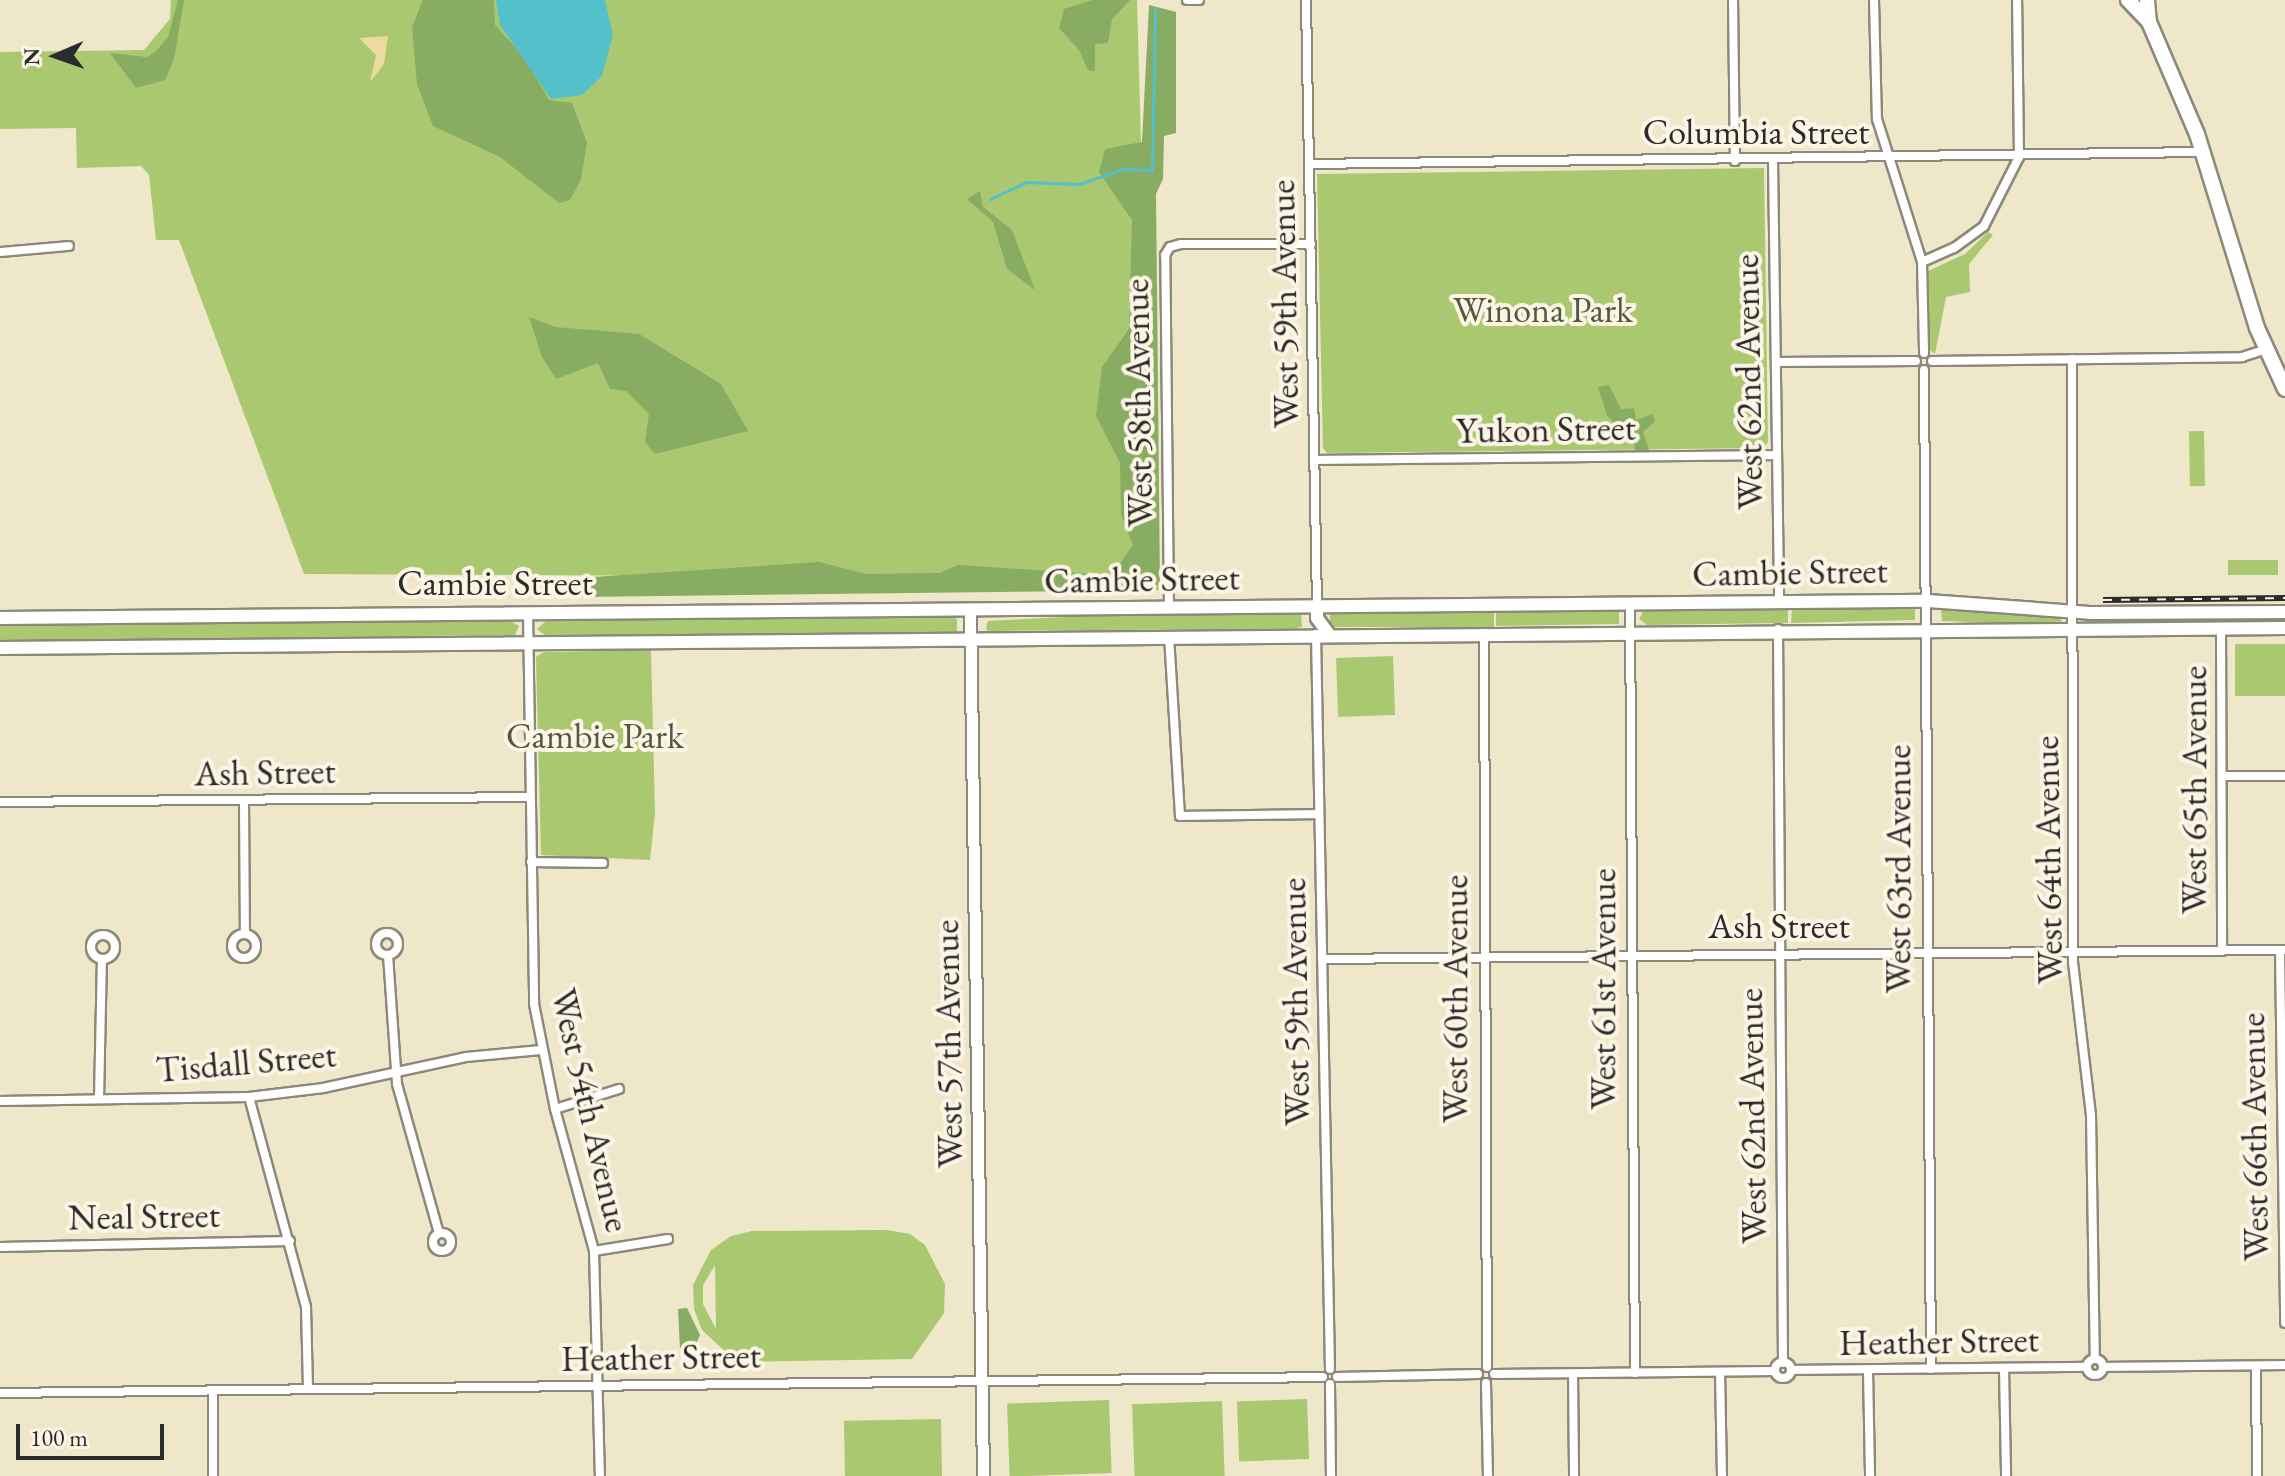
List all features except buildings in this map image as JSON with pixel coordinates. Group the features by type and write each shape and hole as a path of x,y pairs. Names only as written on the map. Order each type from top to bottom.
{"main road":[{"path":"2128,0 2149,22"},
{"path":"2147,0 2149,22 2204,152 2267,349 2285,389"},
{"name":"Cambie Street","path":"0,618 1169,609 1317,612 1928,601 2076,612 2285,612"},
{"path":"1316,633 1317,612"},
{"path":"1316,633 1317,612"},
{"name":"Cambie Street","path":"0,648 1630,630 2285,628"}],"street":[{"path":"1187,0 1199,0"},
{"name":"West 59th Avenue","path":"1306,0 1317,612"},
{"path":"1733,0 1735,161"},
{"path":"1874,0 1877,119 1887,159 1922,262 1924,353 1932,361 2242,357 2267,349"},
{"path":"1922,262 1954,248 1984,226 2019,157 2017,0"},
{"name":"Columbia Street","path":"1309,164 1773,161 2204,152"},
{"name":"West 62nd Avenue","path":"1773,161 1779,603"},
{"name":"West 58th Avenue","path":"1169,609 1164,261 1170,247 1311,244"},
{"path":"0,252 69,246"},
{"path":"1776,362 1916,361 1924,353"},
{"name":"West 64th Avenue","path":"2072,359 2076,612 2073,952 2091,1115 2095,1359"},
{"path":"1916,361 1924,370 1932,361"},
{"name":"West 63rd Avenue","path":"1924,370 1928,601 1925,953 1931,1369"},
{"name":"Yukon Street","path":"1315,460 1777,455"},
{"name":"West 61st Avenue","path":"1630,604 1629,955 1635,1373"},
{"name":"West 57th Avenue","path":"970,611 983,1476"},
{"name":"West 54th Avenue","path":"528,612 532,968 541,1050 594,1251 600,1476"},
{"name":"West 62nd Avenue","path":"1778,629 1777,954 1783,1363"},
{"name":"West 65th Avenue","path":"2221,630 2222,951"},
{"name":"West 60th Avenue","path":"1484,632 1481,956 1487,1367"},
{"name":"West 59th Avenue","path":"1316,633 1331,1476"},
{"path":"1169,635 1180,816 1319,814"},
{"path":"2222,776 2285,776"},
{"name":"Ash Street","path":"0,802 530,797"},
{"path":"244,800 245,934"},
{"path":"531,862 603,863"},
{"name":"Ash Street","path":"1322,959 2282,950"},
{"name":"West 66th Avenue","path":"2282,950 2285,1323"},
{"path":"388,955 395,1070 439,1233"},
{"path":"99,1099 102,959"},
{"name":"Tisdall Street","path":"0,1101 249,1097 323,1088 395,1070 541,1050"},
{"path":"555,1109 619,1089"},
{"path":"249,1097 306,1307 308,1389"},
{"path":"594,1251 668,1239"},
{"name":"Neal Street","path":"0,1247 290,1241"},
{"path":"2087,1367 2095,1359 2103,1367 2285,1365"},
{"path":"1488,1476 1486,1383 1478,1374 1487,1367 1494,1374 1775,1371 1783,1363 1791,1370"},
{"path":"2256,1366 2257,1476"},
{"name":"Heather Street","path":"1775,1371 1783,1378 1791,1370 2087,1367 2096,1374 2103,1367"},
{"path":"2004,1368 2006,1476"},
{"path":"1868,1370 1870,1476"},
{"path":"1720,1372 1722,1476"},
{"name":"Heather Street","path":"0,1393 1478,1374"},
{"path":"1486,1383 1494,1374"},
{"path":"1573,1374 1574,1476"},
{"path":"213,1391 213,1476"}],"green space":[{"path":"171,0 1137,0 1153,578 304,574 179,240 156,240 149,175 141,166 77,168 76,128 0,129 0,52 144,50 170,19"},
{"path":"178,0 184,0 174,59 165,80 136,88 110,53 147,57 156,51 168,37"},
{"path":"423,0 494,0 495,25 525,58 549,100 572,103 587,143 581,179 570,200 559,203 500,157 433,126 417,84 412,27"},
{"path":"1092,0 1130,0 1112,19 1108,43 1095,44 1095,71 1088,70 1079,50 1059,28 1064,9"},
{"path":"1149,5 1176,12 1176,133 1164,136 1163,179 1156,194 1160,590 581,597 593,577 819,562 866,574 940,573 958,565 1112,575 1133,545 1121,515 1120,463 1096,416 1102,367 1129,329 1132,220 1099,172 1105,149 1142,142"},
{"name":"Winona Park","path":"1764,168 1768,442 1764,448 1327,453 1323,448 1317,174"},
{"path":"980,191 983,207 1012,230 1035,290 1007,269 993,222 967,199"},
{"path":"1988,232 1993,235 1969,264 1970,292 1946,297 1935,354 1929,349 1928,271 1965,254"},
{"path":"529,317 555,327 639,334 721,384 748,431 655,454 645,442 649,414 626,391 610,389 598,363 556,379 542,357"},
{"path":"1609,385 1621,409 1634,408 1636,420 1653,414 1655,422 1643,432 1649,450 1635,450 1633,434 1622,432 1607,415 1598,387"},
{"path":"2189,431 2204,431 2205,486 2190,486"},
{"path":"2228,560 2278,560 2278,575 2228,575"},
{"path":"1788,609 1788,623 1647,625 1639,619 1644,610"},
{"path":"1792,609 1915,609 1915,620 1791,623"},
{"path":"1941,609 2059,616 2063,625 1942,621"},
{"path":"1613,610 1619,612 1619,624 1496,626 1496,611"},
{"path":"1330,612 1494,612 1494,627 1330,627"},
{"path":"1301,614 1302,627 1290,629 987,631 986,627 988,621 1083,616"},
{"path":"2285,617 2285,624 2087,626 2087,620"},
{"path":"957,619 957,632 546,636 537,629 547,620"},
{"path":"510,621 519,626 515,635 0,641 0,625"},
{"path":"2235,644 2285,644 2285,696 2235,696"},
{"name":"Cambie Park","path":"651,650 655,813 650,860 541,855 536,657 544,652"},
{"path":"1393,656 1395,715 1338,717 1336,658"},
{"path":"887,1230 910,1234 925,1245 945,1284 944,1313 912,1359 730,1362 729,1355 702,1330 694,1309 693,1285 711,1250 731,1236 752,1231","holes":["715,1265 716,1329 703,1304 703,1285"]},
{"path":"687,1308 700,1335 693,1352 685,1354 680,1349 678,1309"},
{"path":"1307,1399 1309,1459 1239,1461 1237,1401"},
{"path":"1109,1400 1112,1473 1010,1476 1007,1404"},
{"path":"1222,1401 1225,1476 1135,1476 1132,1404"},
{"path":"941,1419 942,1476 845,1476 844,1421"}],"sand":[{"path":"388,36 384,64 370,82 376,55 359,38"}],"water":[{"path":"496,0 605,0 613,35 602,76 582,95 551,99 500,25"}],"waterway":[{"path":"990,199 1026,182 1079,184 1123,169 1152,170 1155,9"}],"railway":[{"path":"2103,600 2285,598"}]}
